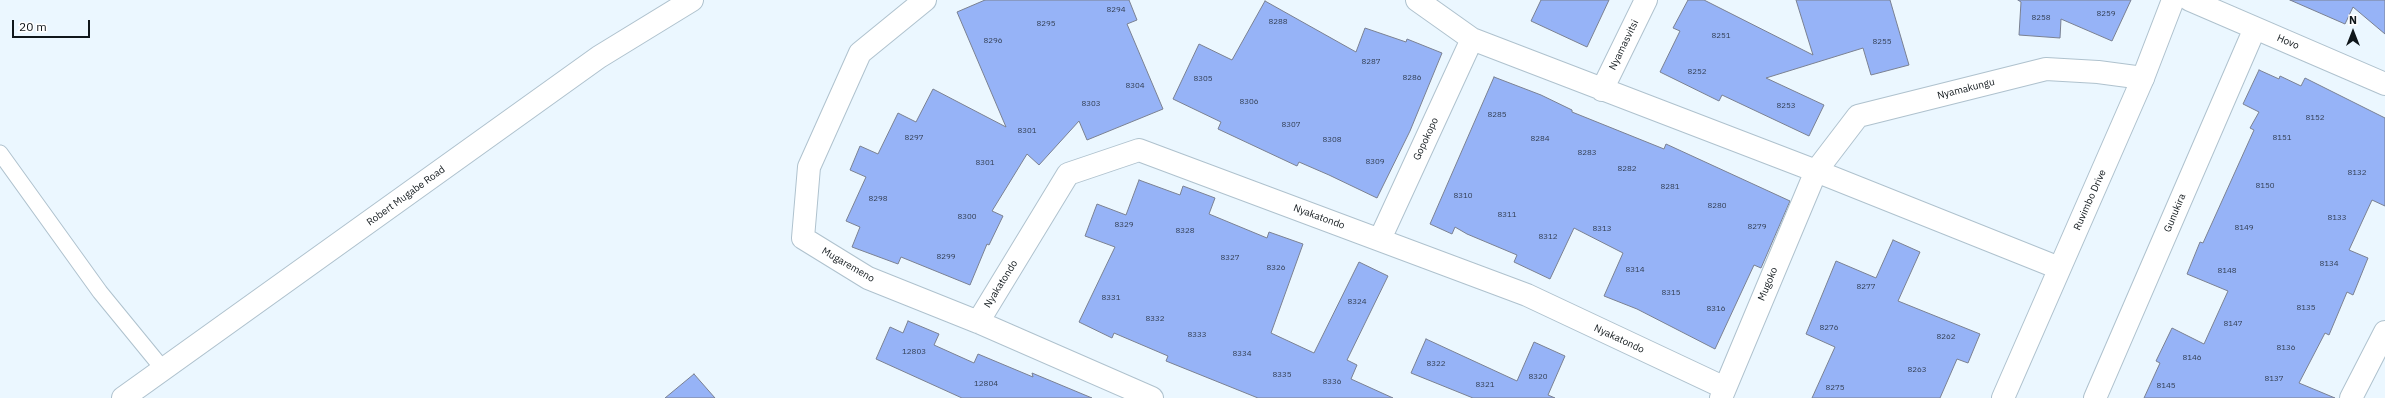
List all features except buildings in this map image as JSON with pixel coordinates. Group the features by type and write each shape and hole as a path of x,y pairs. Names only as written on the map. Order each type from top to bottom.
{"street":[{"name":"Robert Mugabe Road","path":"123,398 599,57 692,0"},
{"name":"Mugaremeno","path":"925,0 860,53 809,167 803,238 868,278 978,322 1152,398"},
{"path":"1417,0 1472,40 1816,171 2060,268"},
{"name":"Nyamasvitsi","path":"1602,90 1646,0"},
{"name":"Ruvimbo Drive","path":"2003,398 2143,78 2173,0"},
{"name":"Hovo","path":"2190,0 2385,84"},
{"name":"Gunukira","path":"2095,398 2255,28"},
{"name":"Gopokopo","path":"1380,239 1472,40"},
{"name":"Nyamakungu","path":"1816,171 1858,116 2046,69 2098,72 2143,78"},
{"name":"Nyakatondo","path":"978,322 1068,174 1140,150 1527,295 1723,393"},
{"name":"Mugoko","path":"1723,393 1816,171"},
{"path":"2351,398 2385,332"}],"lane":[{"path":"0,153 100,292 163,369"}]}
